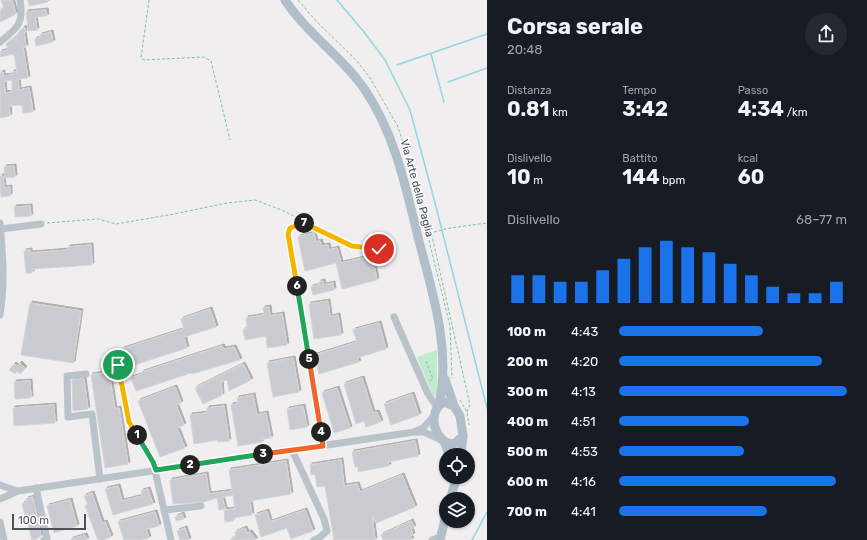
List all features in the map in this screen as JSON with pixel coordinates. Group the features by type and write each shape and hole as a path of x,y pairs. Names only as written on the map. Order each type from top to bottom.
{"main road":[{"name":"Via Arte della Paglia","path":"285,0 302,22 339,58 357,79 377,110 389,134 399,162 437,310 442,337 446,384 454,406 460,416 463,436 462,448"},
{"name":"Via Arte della Paglia","path":"444,370 437,409 437,433 446,448"},
{"path":"437,409 449,403 454,406"},
{"path":"443,442 454,444 463,436"},
{"path":"437,539 441,528"}],"street":[{"path":"0,42 18,27 22,10 20,0"},
{"path":"0,315 4,289 4,268 0,226 41,224"},
{"path":"289,241 323,446"},
{"path":"394,317 423,383 437,409 423,428 414,432"},
{"path":"118,365 129,422 153,462 156,470 171,540"},
{"path":"86,374 67,376 68,417 92,414 100,479"},
{"path":"0,500 18,491 36,488 414,432 424,432 443,442"},
{"path":"292,450 324,519 329,540"},
{"path":"0,486 18,491"},
{"path":"36,488 47,539 44,540"},
{"path":"165,510 201,506"},
{"path":"0,522 4,540"},
{"path":"314,540 319,538 327,531"}],"path":[{"path":"149,0 141,58 144,60 204,57 211,61 230,140"},
{"path":"41,224 98,219 116,224 227,203 255,200 307,223 352,246 379,249"},
{"path":"289,241 288,234 290,228 307,223"},
{"path":"460,416 467,412 470,405 449,305 432,240 434,232 450,228 487,223"},
{"path":"423,383 433,380 426,361"}],"green space":[{"path":"437,350 437,393 436,395 433,395 417,357"}],"building":[{"path":"1,0 12,0 16,14 0,22 0,10 4,9"},
{"path":"28,0 48,0 48,2 29,6"},
{"path":"46,10 47,16 35,17 37,30 28,31 26,12"},
{"path":"24,27 26,32 24,32 26,47 23,47 28,78 18,79 19,90 29,88 33,112 23,113 22,105 9,106 10,116 0,118 0,73 3,72 3,76 12,75 12,72 17,72 14,54 0,57 0,52 8,50 6,44 19,34 18,33","holes":["12,80 12,92 5,93 4,81"]},
{"path":"51,32 53,42 36,46 35,39 40,38 40,35"},
{"path":"14,166 15,177 5,178 4,167"},
{"path":"0,176 3,176 4,188 10,187 10,196 1,197"},
{"path":"30,206 31,216 15,217 14,207"},
{"path":"314,233 316,242 320,241 322,246 328,245 329,250 337,248 341,263 372,256 377,280 342,289 336,263 305,271 298,237"},
{"path":"91,245 92,265 32,269 32,273 26,273 24,251 30,250 30,253 68,250 68,247"},
{"path":"323,281 324,285 333,283 334,290 313,295 311,287 319,285 319,282"},
{"path":"328,301 330,317 338,315 341,335 314,339 309,304"},
{"path":"30,303 81,311 73,363 21,355"},
{"path":"269,307 270,316 282,314 287,345 267,348 266,336 245,340 243,330 247,329 246,318 264,315 263,308"},
{"path":"210,309 216,327 184,337 187,348 128,367 122,349 184,329 181,319"},
{"path":"379,323 386,349 357,358 359,362 319,374 315,355 357,342 353,330"},
{"path":"222,346 224,349 234,347 240,360 192,374 191,373 136,391 131,378 142,374 142,372"},
{"path":"293,358 299,392 273,397 267,363"},
{"path":"20,363 25,368 20,374 17,371 15,374 9,370 14,364 17,366"},
{"path":"243,364 251,380 229,391 227,380 221,381 222,395 203,404 195,388"},
{"path":"109,372 115,409 119,408 128,464 105,468 91,375"},
{"path":"362,378 373,413 377,412 381,422 366,427 364,421 356,424 344,384"},
{"path":"84,379 88,409 73,411 72,380"},
{"path":"30,381 31,398 15,399 14,382"},
{"path":"175,387 181,403 176,405 184,425 177,428 185,448 160,457 138,401"},
{"path":"337,388 350,428 334,433 322,393"},
{"path":"412,394 419,415 391,425 384,404"},
{"path":"253,395 257,415 266,413 271,438 261,439 262,442 238,446 231,405 238,404 237,398"},
{"path":"54,405 55,423 14,426 13,408"},
{"path":"224,406 229,441 218,442 218,440 194,444 190,415 207,413 207,408"},
{"path":"303,406 307,427 290,430 287,409"},
{"path":"415,441 418,456 388,462 389,466 358,472 358,467 355,467 352,452"},
{"path":"341,460 344,486 357,484 360,492 402,475 415,507 376,523 372,516 375,540 334,540 325,486 317,487 315,474 311,475 310,465"},
{"path":"286,461 291,494 250,501 252,515 233,518 233,521 225,522 224,510 235,509 233,495 222,497 225,509 219,510 217,498 204,502 173,504 170,480 206,474 209,494 232,491 229,470"},
{"path":"118,486 122,501 142,496 141,491 148,489 153,504 113,515 105,489"},
{"path":"92,493 102,523 105,522 111,537 103,540 98,540 85,506 88,505 84,496"},
{"path":"33,497 41,536 35,540 32,540 22,504 27,502 26,499"},
{"path":"70,500 77,526 54,533 47,506"},
{"path":"305,510 313,531 291,539 287,528 261,537 255,515 267,511 270,522"},
{"path":"155,512 159,526 146,529 149,538 140,540 124,540 118,522"},
{"path":"182,514 184,519 176,521 175,517"},
{"path":"411,521 414,527 411,529 413,535 410,536 412,540 383,540 381,535"},
{"path":"185,528 189,540 180,540 177,531"},
{"path":"245,528 247,533 250,532 256,540 230,540 236,536 235,532"},
{"path":"85,535 87,540 71,540 71,539"}],"waterway":[{"path":"337,0 385,60 410,110 487,408"},
{"path":"397,65 487,34"},
{"path":"431,54 444,102"},
{"path":"448,82 487,68"},
{"path":"472,540 487,512"}],"route":[{"path":"118,365 122,396 129,422 153,462 156,470 323,446 288,230 295,225 307,223 352,246 379,249"}]}
